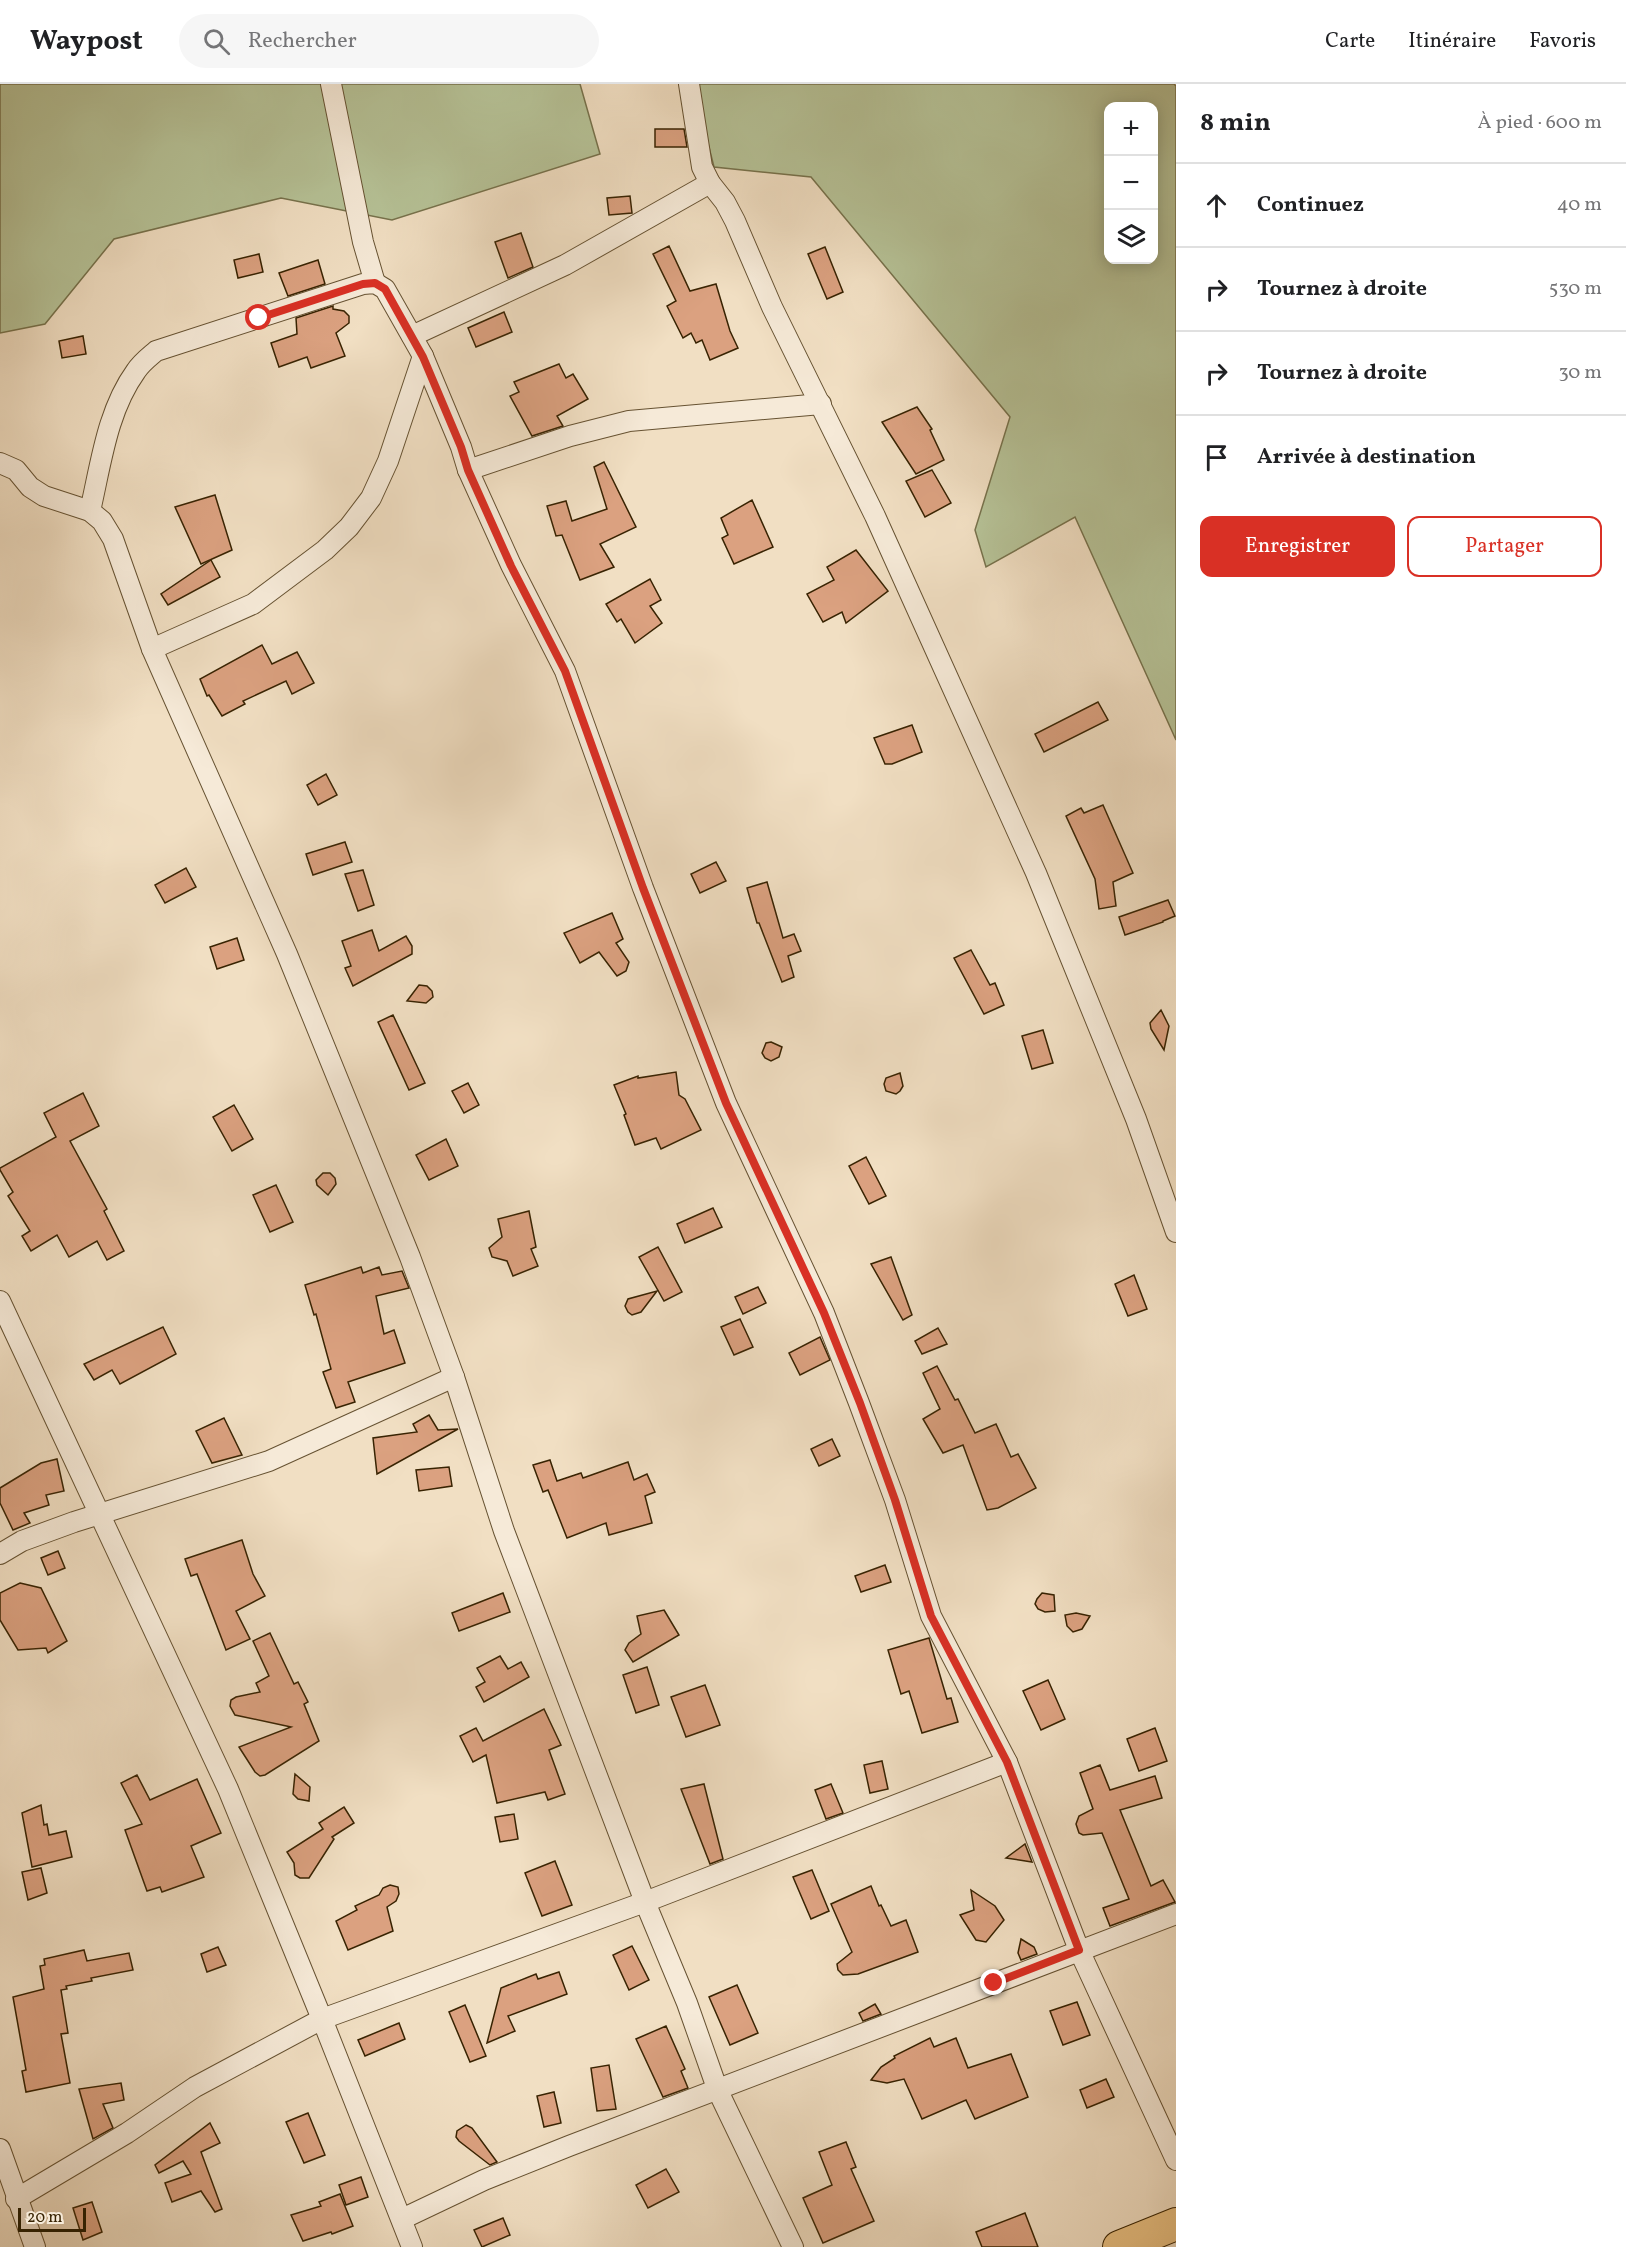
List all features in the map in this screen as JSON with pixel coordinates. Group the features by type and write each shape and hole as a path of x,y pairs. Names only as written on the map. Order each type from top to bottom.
{"main road":[{"path":"1119,2247 1176,2224"}],"street":[{"path":"331,84 363,242 375,283"},
{"path":"689,84 702,167 735,221 772,307 885,537 1036,873 1136,1119 1176,1232"},
{"path":"412,336 565,265 710,183"},
{"path":"90,511 113,416 137,369 156,351 363,284 375,283 385,289 423,357 461,447 468,470 511,566 565,671 643,888 726,1103 824,1313 860,1403 895,1500 931,1616 1007,1762 1079,1950 1176,2160"},
{"path":"152,649 253,604 325,550 349,527 370,498 388,461 423,357"},
{"path":"468,470 570,436 629,421 821,404"},
{"path":"0,463 16,470 30,487 44,496 90,511 102,521 113,539 152,649 292,964 410,1257 454,1377 504,1531 645,1902 687,2003 718,2091 793,2247"},
{"path":"0,1300 228,1789 412,2247"},
{"path":"0,1554 22,1541 74,1522 269,1461 454,1377"},
{"path":"16,2199 127,2133 195,2087 322,2019 645,1902 1007,1762"},
{"path":"402,2218 484,2180 537,2159 1176,1914"},
{"path":"0,2149 35,2247"}],"green space":[{"path":"0,84 580,84 600,154 392,220 281,198 114,239 45,324 0,333"},
{"path":"693,84 1174,84 1176,86 1176,740 1075,517 986,567 975,530 1010,417 811,177 714,167"}],"building":[{"path":"655,129 684,129 687,147 655,147"},
{"path":"630,196 632,213 609,215 607,198"},
{"path":"521,233 533,267 508,278 495,242"},
{"path":"669,246 690,291 716,284 730,331 738,348 710,360 702,340 696,343 691,333 683,338 667,306 676,301 653,254"},
{"path":"825,247 843,292 827,299 808,254"},
{"path":"259,254 263,272 238,278 234,260"},
{"path":"318,260 325,284 288,296 279,273"},
{"path":"333,306 333,309 344,311 349,316 349,323 336,333 345,356 311,368 307,357 279,367 271,343 297,334 296,318"},
{"path":"504,312 512,332 476,347 468,328"},
{"path":"83,336 86,354 62,358 59,341"},
{"path":"559,364 566,378 573,374 588,399 557,416 563,426 532,436 510,396 519,392 514,382"},
{"path":"917,407 932,429 930,430 944,460 916,474 882,422"},
{"path":"604,462 636,527 600,544 614,567 580,580 562,535 556,536 547,506 566,501 572,521 607,509 594,467"},
{"path":"932,470 951,503 925,517 906,481"},
{"path":"215,495 232,550 201,564 175,507"},
{"path":"752,500 773,547 734,564 722,538 728,535 721,518"},
{"path":"856,550 888,591 846,623 842,612 823,622 807,594 834,580 827,567"},
{"path":"211,560 220,577 168,605 161,594"},
{"path":"650,579 661,600 650,606 662,623 635,643 621,619 617,622 606,604"},
{"path":"262,645 272,664 297,652 314,683 292,694 286,681 243,701 245,704 222,716 209,695 207,696 200,679"},
{"path":"1098,702 1108,720 1044,752 1035,734"},
{"path":"912,725 922,752 892,764 885,764 874,738"},
{"path":"326,774 337,795 318,805 307,785"},
{"path":"1103,805 1133,873 1113,882 1116,906 1099,909 1095,879 1066,816 1081,808 1084,813"},
{"path":"345,842 352,862 313,875 306,854"},
{"path":"716,862 726,881 700,893 691,874"},
{"path":"186,868 196,887 165,903 155,885"},
{"path":"363,870 374,905 358,911 345,874"},
{"path":"767,882 783,938 794,934 801,951 788,956 794,977 782,982 759,923 757,923 747,888"},
{"path":"1168,900 1175,916 1125,935 1119,917"},
{"path":"612,913 623,939 616,943 629,962 626,971 617,976 599,952 580,963 564,933"},
{"path":"372,930 379,951 406,936 412,946 412,954 353,986 345,968 351,966 342,941"},
{"path":"237,938 244,960 217,969 210,947"},
{"path":"971,950 990,985 995,983 1004,1005 984,1014 954,958"},
{"path":"419,985 427,986 432,991 433,997 426,1003 407,1001"},
{"path":"1161,1010 1169,1026 1164,1050 1151,1029 1150,1023"},
{"path":"393,1015 425,1083 409,1090 378,1022"},
{"path":"1043,1030 1053,1063 1032,1069 1022,1036"},
{"path":"771,1042 782,1047 779,1057 771,1061 762,1053 766,1043"},
{"path":"676,1072 679,1095 685,1099 701,1130 661,1149 656,1138 635,1145 614,1085 638,1076 638,1078"},
{"path":"900,1073 903,1086 900,1091 896,1094 886,1091 884,1084 886,1078"},
{"path":"468,1083 479,1105 464,1113 452,1091"},
{"path":"83,1093 99,1126 70,1141 107,1209 104,1211 124,1251 107,1260 97,1241 69,1257 57,1235 31,1251 22,1236 30,1231 8,1196 13,1192 0,1170 56,1137 44,1113"},
{"path":"234,1105 253,1139 232,1151 213,1117"},
{"path":"446,1139 458,1166 429,1180 416,1155"},
{"path":"866,1157 886,1196 869,1204 849,1166"},
{"path":"323,1173 330,1173 335,1178 336,1184 328,1195 317,1185 316,1180"},
{"path":"276,1185 293,1222 270,1232 253,1195"},
{"path":"713,1208 722,1227 685,1243 677,1224"},
{"path":"529,1211 536,1247 531,1249 538,1266 513,1276 507,1261 492,1257 489,1248 502,1237 498,1219"},
{"path":"658,1247 682,1292 664,1301 639,1257"},
{"path":"891,1257 912,1315 903,1320 871,1264"},
{"path":"361,1267 363,1273 379,1267 382,1275 402,1271 409,1288 376,1296 384,1334 394,1330 405,1363 348,1382 355,1402 336,1408 323,1372 331,1369 316,1314 314,1315 305,1285"},
{"path":"1134,1275 1147,1309 1128,1316 1115,1284"},
{"path":"758,1287 766,1303 743,1314 735,1297"},
{"path":"657,1291 641,1312 632,1315 628,1312 625,1306 628,1299"},
{"path":"740,1319 753,1347 734,1355 721,1327"},
{"path":"163,1327 176,1354 120,1384 112,1370 94,1380 84,1364"},
{"path":"938,1328 947,1344 922,1354 915,1341"},
{"path":"820,1337 830,1360 800,1375 789,1353"},
{"path":"937,1366 955,1400 958,1399 975,1433 996,1424 1011,1457 1018,1454 1036,1488 998,1508 987,1510 963,1445 943,1453 923,1419 940,1409 923,1373"},
{"path":"429,1415 438,1430 458,1429 377,1474 373,1438 417,1432 413,1424"},
{"path":"224,1418 242,1455 212,1463 196,1431"},
{"path":"832,1439 840,1456 819,1466 811,1449"},
{"path":"57,1459 64,1491 46,1495 49,1505 24,1513 30,1523 13,1530 0,1503 0,1488 41,1463"},
{"path":"550,1460 557,1481 581,1473 583,1478 628,1462 634,1480 647,1474 655,1492 645,1496 652,1523 609,1535 606,1523 567,1538 548,1490 543,1492 533,1465"},
{"path":"449,1467 452,1486 419,1491 416,1470"},
{"path":"242,1540 253,1574 265,1596 236,1611 250,1639 226,1650 197,1574 191,1576 185,1559"},
{"path":"58,1551 65,1568 48,1575 41,1558"},
{"path":"885,1565 891,1582 861,1592 855,1576"},
{"path":"20,1583 41,1588 67,1641 48,1653 46,1648 18,1650 0,1620 0,1593"},
{"path":"503,1593 510,1612 459,1631 452,1613"},
{"path":"1042,1593 1054,1595 1055,1611 1045,1612 1038,1609 1035,1604"},
{"path":"664,1610 679,1635 633,1662 625,1650 629,1643 641,1634 637,1616"},
{"path":"1076,1613 1090,1616 1082,1629 1073,1632 1067,1626 1065,1615"},
{"path":"270,1633 294,1684 298,1682 308,1702 304,1704 319,1741 260,1776 239,1747 291,1727 235,1715 230,1706 231,1700 236,1697 260,1692 256,1683 269,1676 253,1641"},
{"path":"929,1638 947,1699 951,1698 958,1722 922,1733 909,1691 901,1694 888,1650"},
{"path":"500,1656 508,1669 521,1662 529,1677 484,1702 476,1687 485,1682 477,1668"},
{"path":"647,1667 659,1705 636,1713 623,1675"},
{"path":"1048,1680 1065,1719 1041,1730 1023,1691"},
{"path":"705,1685 720,1725 686,1737 671,1697"},
{"path":"544,1709 561,1745 549,1750 565,1794 548,1800 545,1792 497,1803 486,1755 473,1762 460,1736 476,1728 483,1741"},
{"path":"1155,1728 1167,1761 1139,1771 1127,1739"},
{"path":"882,1761 888,1789 870,1793 864,1765"},
{"path":"1100,1765 1110,1790 1155,1776 1162,1798 1120,1810 1151,1886 1163,1880 1175,1902 1110,1926 1103,1908 1129,1899 1102,1833 1083,1835 1079,1833 1076,1824 1079,1816 1093,1809 1080,1773"},
{"path":"295,1774 310,1787 309,1801 298,1799 293,1794"},
{"path":"137,1775 150,1800 197,1779 221,1833 191,1846 204,1877 162,1892 160,1887 147,1891 125,1830 142,1824 121,1783"},
{"path":"704,1784 723,1859 710,1864 681,1789"},
{"path":"831,1784 843,1813 826,1819 815,1790"},
{"path":"41,1805 44,1825 47,1824 49,1835 66,1831 72,1857 32,1867 22,1813"},
{"path":"344,1807 354,1823 332,1837 334,1839 309,1878 300,1878 295,1875 294,1863 287,1852 323,1829 319,1823"},
{"path":"514,1814 518,1839 500,1842 495,1817"},
{"path":"1025,1844 1032,1862 1006,1858"},
{"path":"555,1861 572,1905 542,1916 525,1873"},
{"path":"41,1868 47,1893 28,1900 22,1872"},
{"path":"812,1870 829,1911 811,1919 793,1877"},
{"path":"390,1885 398,1887 399,1894 396,1901 387,1907 393,1931 348,1950 336,1921 357,1910 355,1906 379,1895 383,1888"},
{"path":"871,1886 891,1926 906,1920 918,1952 858,1974 843,1975 838,1970 837,1964 852,1952 831,1904"},
{"path":"971,1890 995,1906 1004,1920 986,1942 976,1940 960,1915 974,1910"},
{"path":"1021,1939 1034,1947 1037,1954 1021,1960 1018,1953"},
{"path":"632,1946 649,1980 629,1990 613,1955"},
{"path":"218,1947 226,1965 207,1972 201,1954"},
{"path":"84,1950 87,1961 129,1953 133,1970 91,1978 92,1981 66,1986 67,1989 61,1990 68,2033 61,2034 70,2083 26,2092 22,2071 26,2070 13,1997 44,1989 40,1966 45,1965 44,1959"},
{"path":"559,1972 567,1994 508,2016 515,2031 487,2043 501,1988 536,1974 538,1979"},
{"path":"737,1985 758,2033 730,2045 709,1997"},
{"path":"1077,2002 1090,2035 1063,2045 1050,2011"},
{"path":"875,2004 881,2014 863,2021 859,2013"},
{"path":"465,2005 486,2056 470,2062 449,2012"},
{"path":"399,2023 405,2039 365,2056 358,2040"},
{"path":"666,2026 685,2069 681,2071 688,2088 663,2097 636,2039"},
{"path":"930,2038 934,2047 956,2038 968,2068 1011,2054 1028,2097 975,2119 966,2100 922,2119 904,2079 887,2083 871,2080 881,2067 895,2058 894,2056"},
{"path":"609,2065 616,2109 597,2111 591,2068"},
{"path":"1106,2079 1114,2097 1087,2108 1080,2090"},
{"path":"121,2083 124,2100 103,2104 113,2128 93,2139 79,2089"},
{"path":"554,2092 561,2123 544,2127 537,2096"},
{"path":"308,2113 325,2155 304,2163 286,2122"},
{"path":"210,2123 220,2143 201,2152 222,2209 215,2212 201,2191 172,2202 165,2183 191,2174 183,2161 159,2173 155,2165"},
{"path":"466,2125 472,2128 497,2162 490,2165 459,2141 456,2137 457,2131"},
{"path":"846,2142 856,2167 851,2169 874,2221 823,2243 803,2198 832,2185 819,2152"},
{"path":"666,2169 679,2192 648,2208 636,2185"},
{"path":"361,2177 368,2197 346,2205 339,2185"},
{"path":"340,2194 353,2226 303,2241 291,2215 321,2206 319,2202"},
{"path":"92,2202 102,2232 83,2240 73,2208"},
{"path":"1025,2213 1038,2247 982,2247 976,2232"},
{"path":"503,2218 510,2235 482,2247 474,2230"}],"route":[{"path":"259,318 363,284 375,283 385,289 423,357 461,447 468,470 511,566 545,628 565,671 643,888 726,1103 824,1313 860,1403 895,1500 931,1616 1007,1762 1079,1950 994,1983"}]}
